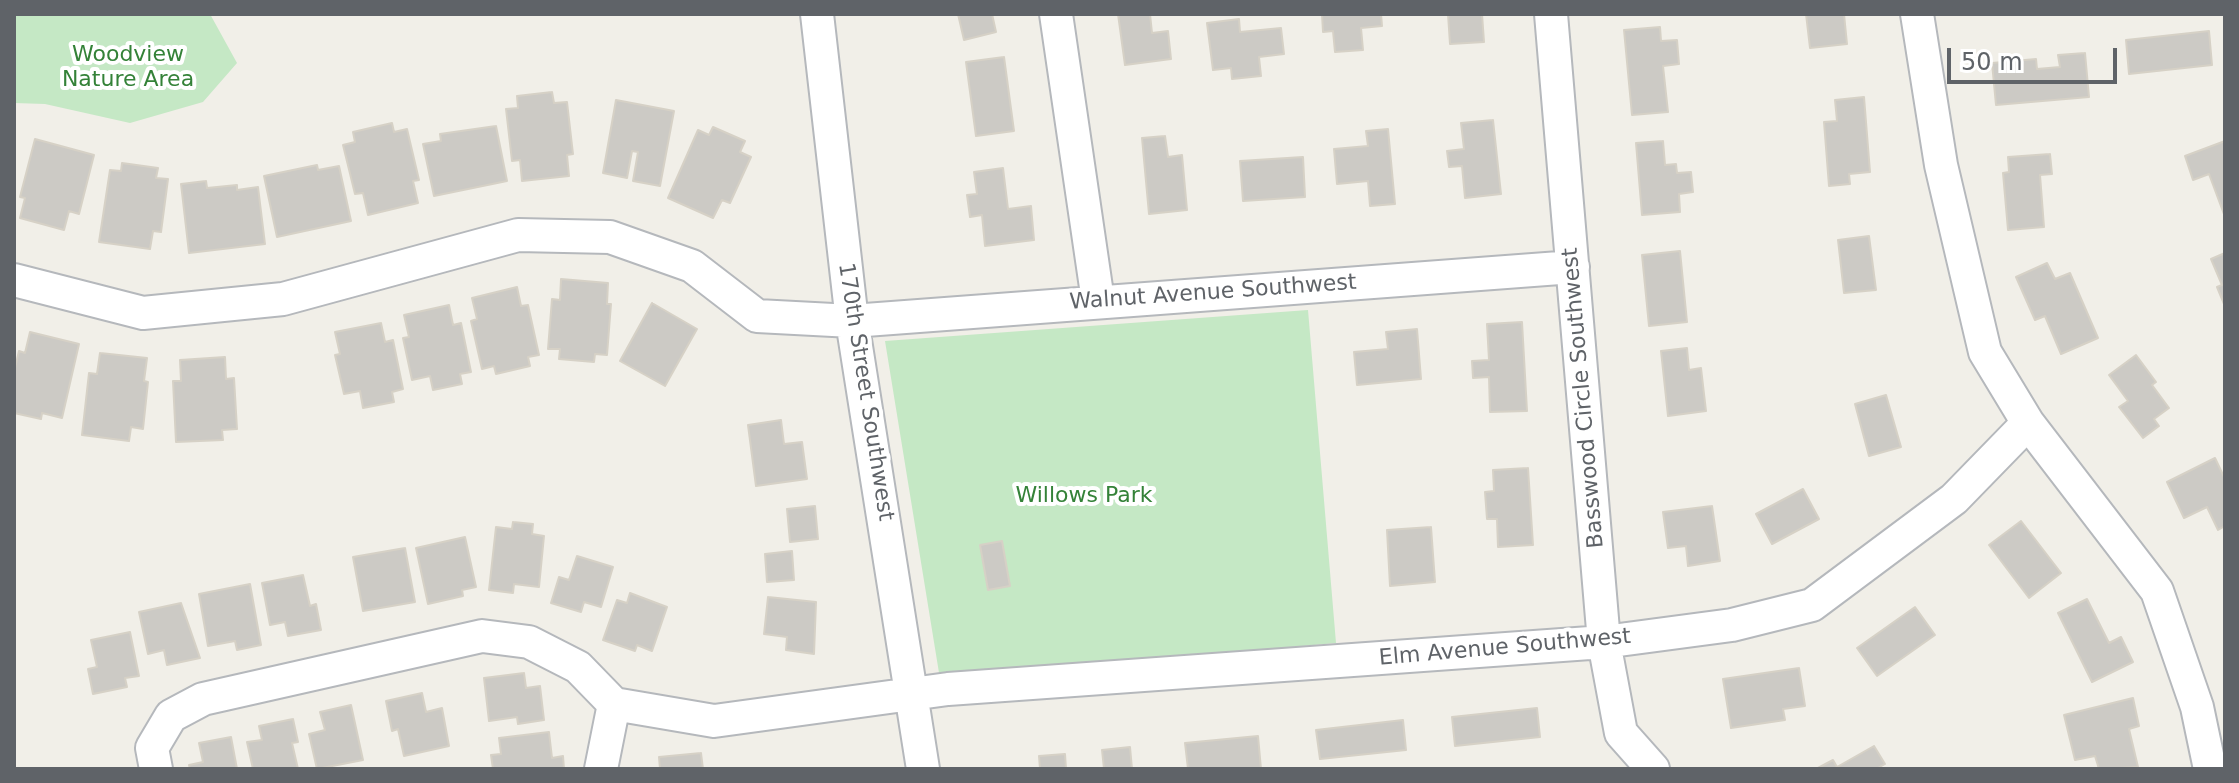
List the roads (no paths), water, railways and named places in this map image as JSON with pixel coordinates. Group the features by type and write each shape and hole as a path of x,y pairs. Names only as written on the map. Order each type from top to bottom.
{"street":[{"name":"170th Street Southwest","path":"817,14 852,321 923,769"},
{"path":"1056,14 1098,301"},
{"name":"Basswood Circle Southwest","path":"1551,14 1604,642 1621,733 1653,769"},
{"path":"1917,14 1941,165 1985,352 2028,423 2157,591 2197,707 2210,769"},
{"name":"Walnut Avenue Southwest","path":"14,280 143,313 283,299 518,235 610,237 692,266 757,316 852,321 1573,267"},
{"name":"Elm Avenue Southwest","path":"614,704 714,721 948,689 1604,642 1732,625 1812,605 1954,499 2028,423"},
{"path":"156,769 152,748 171,716 203,699 482,636 529,642 578,667 614,704 601,769"}],"park label":[{"name":"Woodview Nature Area","path":"128,68"},
{"name":"Willows Park","path":"1084,496"}]}
